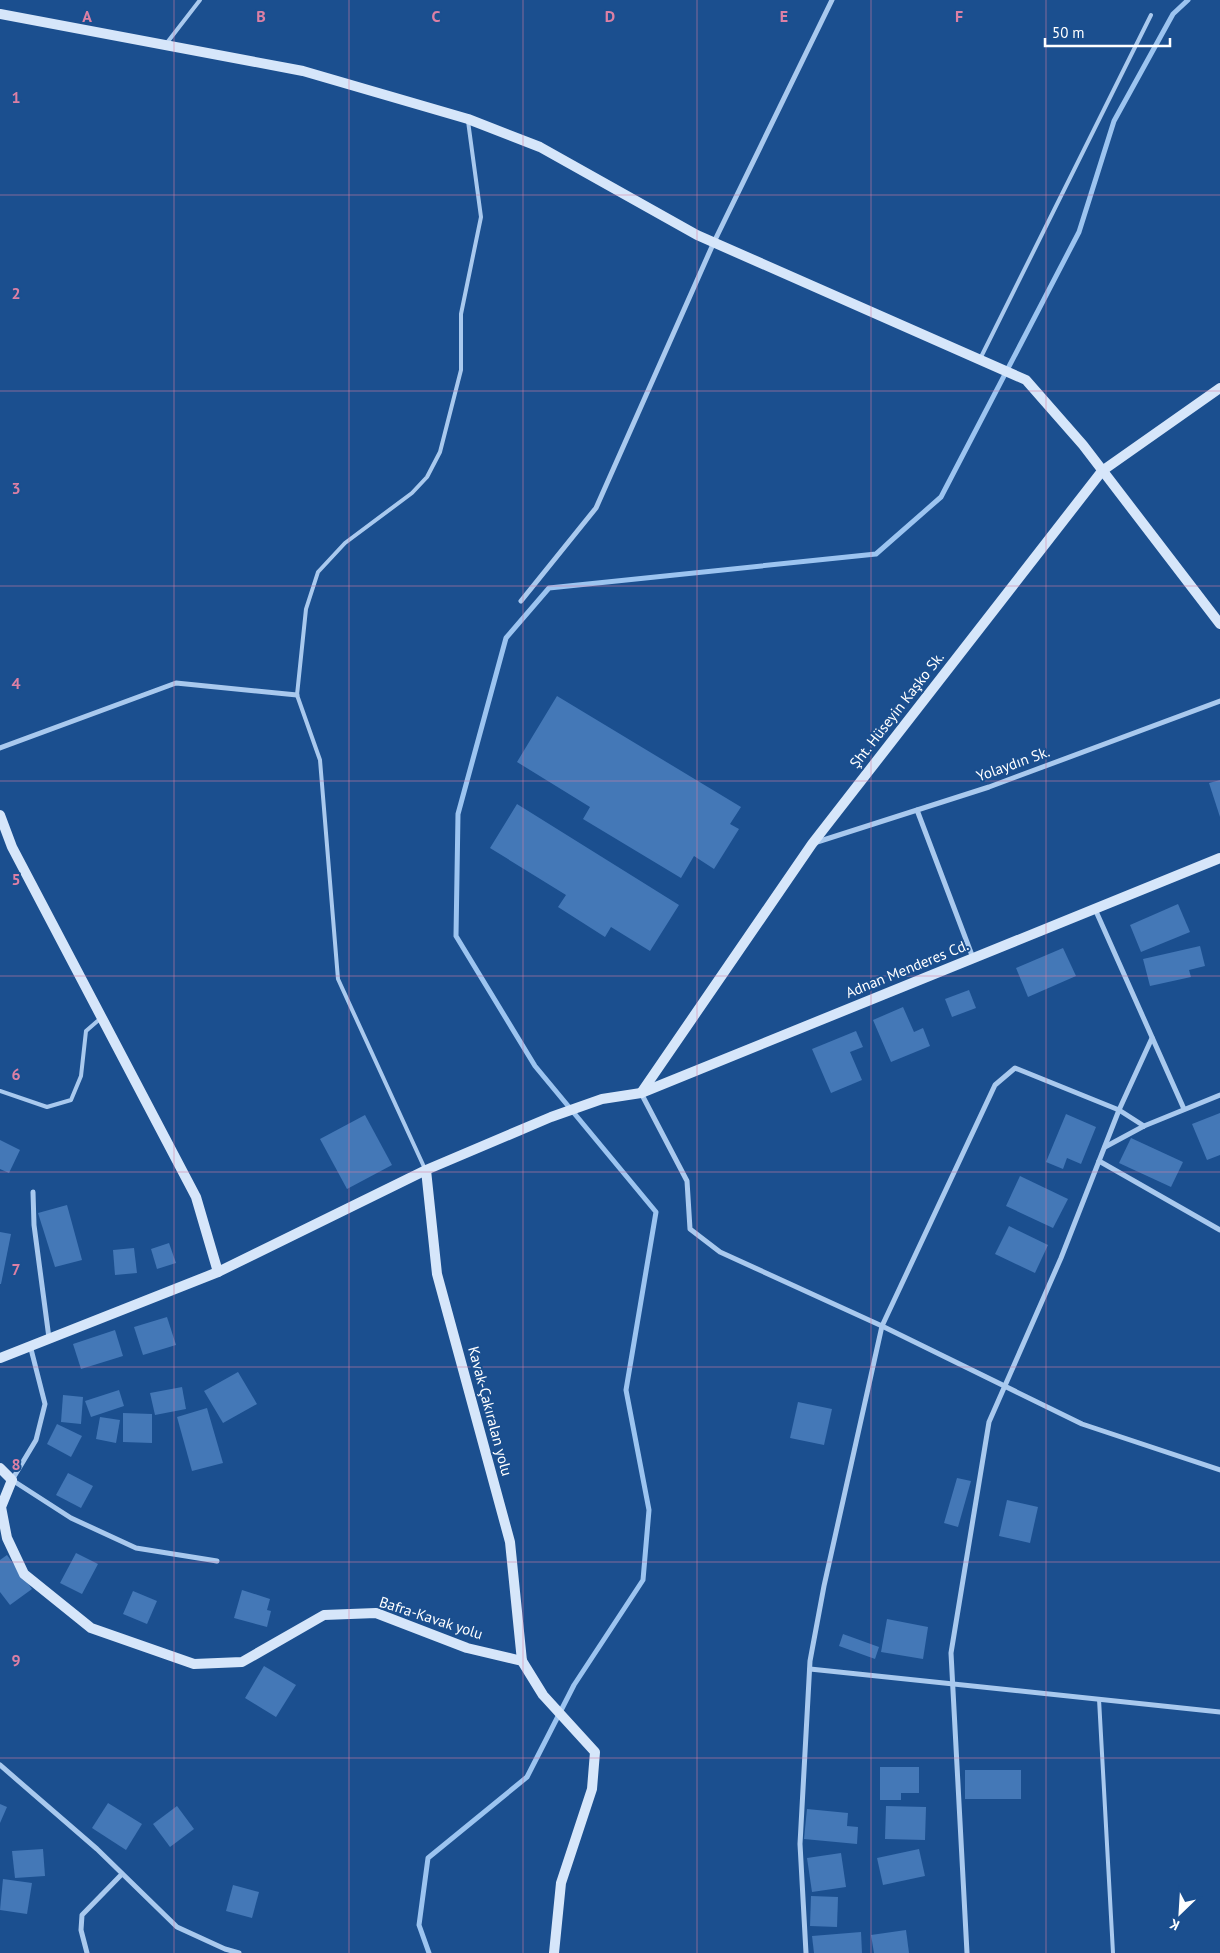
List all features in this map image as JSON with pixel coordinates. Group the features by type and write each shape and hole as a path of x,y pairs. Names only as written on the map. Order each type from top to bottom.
{"street":[{"path":"521,600 596,508 714,242 832,0"},
{"path":"0,14 303,71 468,119 540,147 714,242 1026,380 1083,445 1220,624"},
{"name":"Şht. Hüseyin Kaşko Sk.","path":"641,1093 812,844 1102,471 1220,388"},
{"path":"0,748 176,683 297,695"},
{"name":"Yolaydın Sk.","path":"812,844 989,787 1220,702"},
{"path":"917,810 974,958"},
{"path":"0,815 12,847 196,1197 218,1272"},
{"name":"Adnan Menderes Cd.","path":"0,1358 218,1272 426,1170 551,1117 602,1099 641,1093 1220,858"},
{"path":"1095,909 1184,1109"},
{"path":"966,1953 951,1653 989,1422 1061,1258 1120,1110 1152,1038"},
{"path":"806,1953 800,1844 810,1669 824,1586 882,1326 995,1085 1016,1068 1120,1110 1144,1126"},
{"path":"641,1093 687,1181 690,1230 720,1252 882,1326 1082,1424 1220,1470"},
{"path":"1105,1147 1144,1126 1220,1095"},
{"path":"1100,1161 1220,1230"},
{"name":"Kavak-Çakıralan yolu","path":"426,1170 437,1274 510,1542 522,1661"},
{"path":"33,1192 34,1225 48,1338"},
{"path":"12,1480 36,1440 45,1404 30,1346"},
{"path":"0,1468 12,1480 71,1518 136,1548 217,1561"},
{"name":"Bafra-Kavak yolu","path":"12,1480 1,1507 2,1525 24,1574 91,1628 194,1664 242,1662 324,1615 376,1613 467,1648 522,1661"},
{"path":"522,1661 543,1695 580,1732 595,1752 592,1789 560,1883 554,1953"},
{"path":"810,1669 1220,1712"},
{"path":"0,1765 122,1874 177,1927 225,1949 239,1953"},
{"path":"87,1953 81,1930 82,1915 122,1874"}],"lane":[{"path":"166,45 200,0"},
{"path":"980,359 1151,15"},
{"path":"426,1170 338,979 320,760 297,695 306,609 318,572 345,543 412,493 428,476 440,452 461,370 461,314 481,217 468,119"},
{"path":"0,1091 47,1107 71,1100 81,1076 86,1031 101,1018"},
{"path":"1100,1699 1113,1953"}],"building":[{"path":"557,696 741,807 730,824 739,829 714,869 694,856 681,878 583,819 590,807 517,762"},
{"path":"1220,780 1220,817 1209,783"},
{"path":"517,804 679,905 650,951 611,927 605,937 558,907 566,895 490,848"},
{"path":"1178,904 1190,932 1141,952 1130,925"},
{"path":"1200,946 1205,966 1189,970 1191,977 1150,986 1143,959"},
{"path":"1063,948 1076,976 1028,997 1016,968"},
{"path":"969,990 976,1008 952,1017 945,999"},
{"path":"903,1007 914,1032 923,1028 930,1046 891,1062 873,1020"},
{"path":"856,1031 863,1047 850,1052 862,1080 831,1093 812,1049"},
{"path":"1220,1113 1220,1155 1207,1160 1192,1124"},
{"path":"1066,1114 1096,1127 1081,1164 1067,1158 1063,1169 1046,1162"},
{"path":"365,1115 392,1165 347,1189 320,1139"},
{"path":"1131,1138 1183,1162 1171,1187 1119,1163"},
{"path":"0,1140 20,1150 9,1173 0,1169"},
{"path":"1020,1176 1068,1199 1053,1228 1006,1206"},
{"path":"67,1205 82,1260 55,1267 38,1213"},
{"path":"1009,1226 1048,1245 1035,1273 995,1254"},
{"path":"0,1232 11,1234 1,1284 0,1284"},
{"path":"169,1243 176,1263 157,1269 151,1249"},
{"path":"134,1248 137,1273 115,1275 113,1250"},
{"path":"167,1317 176,1345 143,1355 134,1327"},
{"path":"115,1330 123,1356 81,1369 73,1344"},
{"path":"238,1372 257,1404 223,1423 204,1391"},
{"path":"182,1387 186,1409 155,1415 150,1393"},
{"path":"119,1390 124,1406 91,1417 85,1401"},
{"path":"63,1395 83,1397 81,1424 61,1422"},
{"path":"798,1402 832,1409 824,1445 790,1438"},
{"path":"207,1408 223,1463 192,1471 177,1417"},
{"path":"123,1413 152,1414 152,1443 123,1442"},
{"path":"100,1417 120,1420 116,1443 96,1439"},
{"path":"57,1424 82,1436 71,1457 47,1444"},
{"path":"68,1473 93,1486 81,1508 56,1495"},
{"path":"957,1478 971,1481 958,1527 944,1523"},
{"path":"1007,1500 1038,1507 1030,1543 999,1536"},
{"path":"76,1553 98,1564 82,1594 60,1583"},
{"path":"7,1555 32,1589 10,1605 0,1592 0,1560"},
{"path":"242,1590 270,1599 267,1610 271,1611 267,1627 234,1618"},
{"path":"133,1591 157,1601 147,1624 123,1614"},
{"path":"887,1619 928,1627 923,1659 881,1652"},
{"path":"843,1634 879,1647 875,1659 839,1646"},
{"path":"264,1666 296,1685 276,1717 245,1698"},
{"path":"880,1767 919,1767 919,1793 901,1793 901,1800 880,1800"},
{"path":"965,1770 1021,1770 1021,1799 965,1799"},
{"path":"108,1803 142,1824 126,1850 92,1828"},
{"path":"0,1804 7,1807 0,1823"},
{"path":"177,1806 194,1829 170,1847 153,1824"},
{"path":"886,1806 926,1807 925,1840 885,1839"},
{"path":"807,1809 848,1813 847,1826 858,1827 857,1844 804,1839"},
{"path":"43,1849 45,1876 15,1878 12,1851"},
{"path":"919,1849 925,1876 883,1885 877,1858"},
{"path":"841,1853 846,1887 812,1892 807,1858"},
{"path":"3,1879 32,1883 27,1914 0,1910"},
{"path":"233,1885 259,1892 252,1918 226,1911"},
{"path":"811,1896 838,1897 837,1927 810,1926"},
{"path":"906,1930 909,1953 874,1953 871,1935"},
{"path":"861,1932 862,1953 814,1953 812,1936"}],"waterway":[{"path":"429,1953 419,1925 428,1858 527,1777 574,1685 643,1580 649,1510 626,1390 656,1212 535,1066 456,936 458,814 506,638 549,588 876,554 941,497 1079,232 1114,121 1173,14 1188,0"}]}
